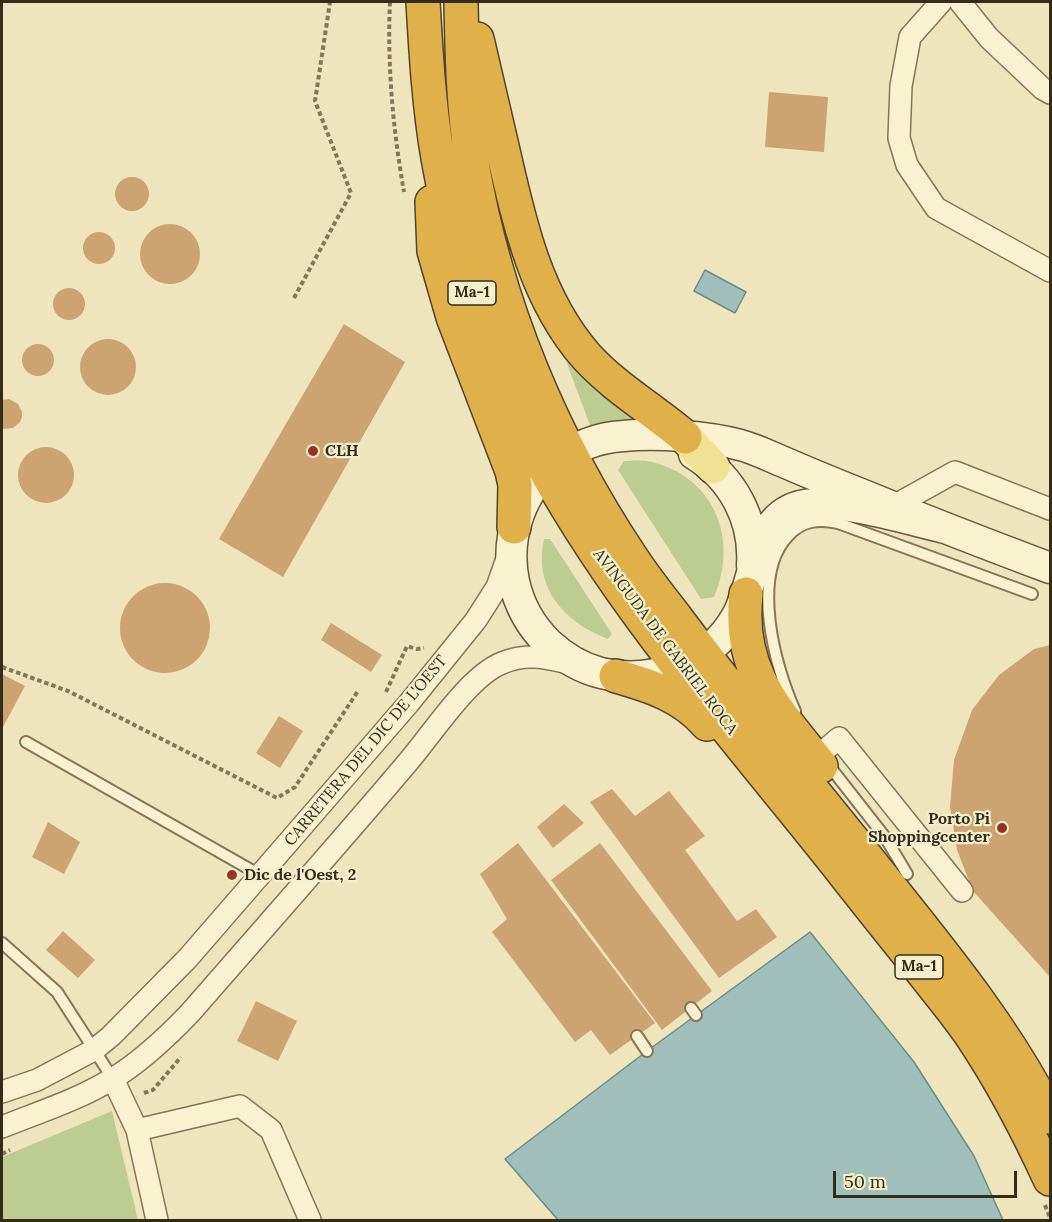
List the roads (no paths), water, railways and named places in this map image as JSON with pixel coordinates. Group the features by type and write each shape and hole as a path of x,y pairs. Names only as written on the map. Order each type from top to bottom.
{"highway":[{"name":"AVINGUDA DE GABRIEL ROCA","path":"423,2 430,104 438,158 462,262 496,362 558,462 632,559 691,660 763,772 965,1027 1013,1104 1050,1179"},
{"name":"AVINGUDA DE GABRIEL ROCA","path":"461,2 463,73 472,160 487,237 506,302 530,366 558,462"},
{"path":"468,2 516,211 530,254 551,303 572,338 597,368 628,395 685,437"},
{"path":"430,104 434,251 453,317 512,471 515,485 513,537"},
{"path":"749,584 744,612 745,628 755,674 767,697 907,874 926,933"},
{"name":"AVINGUDA DE GABRIEL ROCA","path":"691,660 926,933 1011,1048 1050,1117"},
{"path":"616,676 653,687 685,703 699,714 725,745 763,772"}],"main road":[{"path":"685,437 713,467"}],"street":[{"path":"941,2 910,37 901,86 899,138 907,165 936,208 1050,271"},
{"path":"960,2 989,38 1050,93"},
{"path":"581,666 561,654 532,624 515,587 511,567 513,537 520,509 530,492 558,462 605,438 624,435 685,437 743,446 1050,568"},
{"path":"644,436 681,446 713,467 726,482 746,515 753,554 749,584"},
{"path":"892,507 955,472 1050,509"},
{"path":"2,1127 74,1099 113,1079 164,1040 410,760 454,704 489,670 501,663 527,656 542,656 616,676 639,677 661,674 691,660 713,646 731,625 770,528 784,513 807,504 841,505 945,528"},
{"name":"CARRETERA DEL DIC DE L'OEST","path":"2,1092 37,1080 94,1050 111,1036 180,966 401,712 476,620 497,587 513,537"},
{"path":"825,750 838,738 962,891"},
{"path":"113,1079 137,1130 157,1221"},
{"path":"137,1130 240,1106 271,1130 310,1221"}],"lane":[{"path":"762,544 775,529 784,523 803,519 827,521 851,527 1032,594"},
{"path":"827,521 800,525 787,537 776,554 768,586 776,654 791,702 813,744 885,837 907,874"},
{"path":"26,742 260,875"},
{"path":"2,943 57,992 113,1079"},
{"path":"637,1036 647,1051"}],"water":[{"path":"705,270 746,292 735,313 694,291"},
{"path":"810,932 914,1062 974,1156 1003,1220 558,1220 505,1159 647,1051"}],"place":[{"name":"CLH","path":"313,451"},
{"name":"Porto Pi Shoppingcenter","path":"1002,828"},
{"name":"Dic de l'Oest, 2","path":"232,875"}]}
